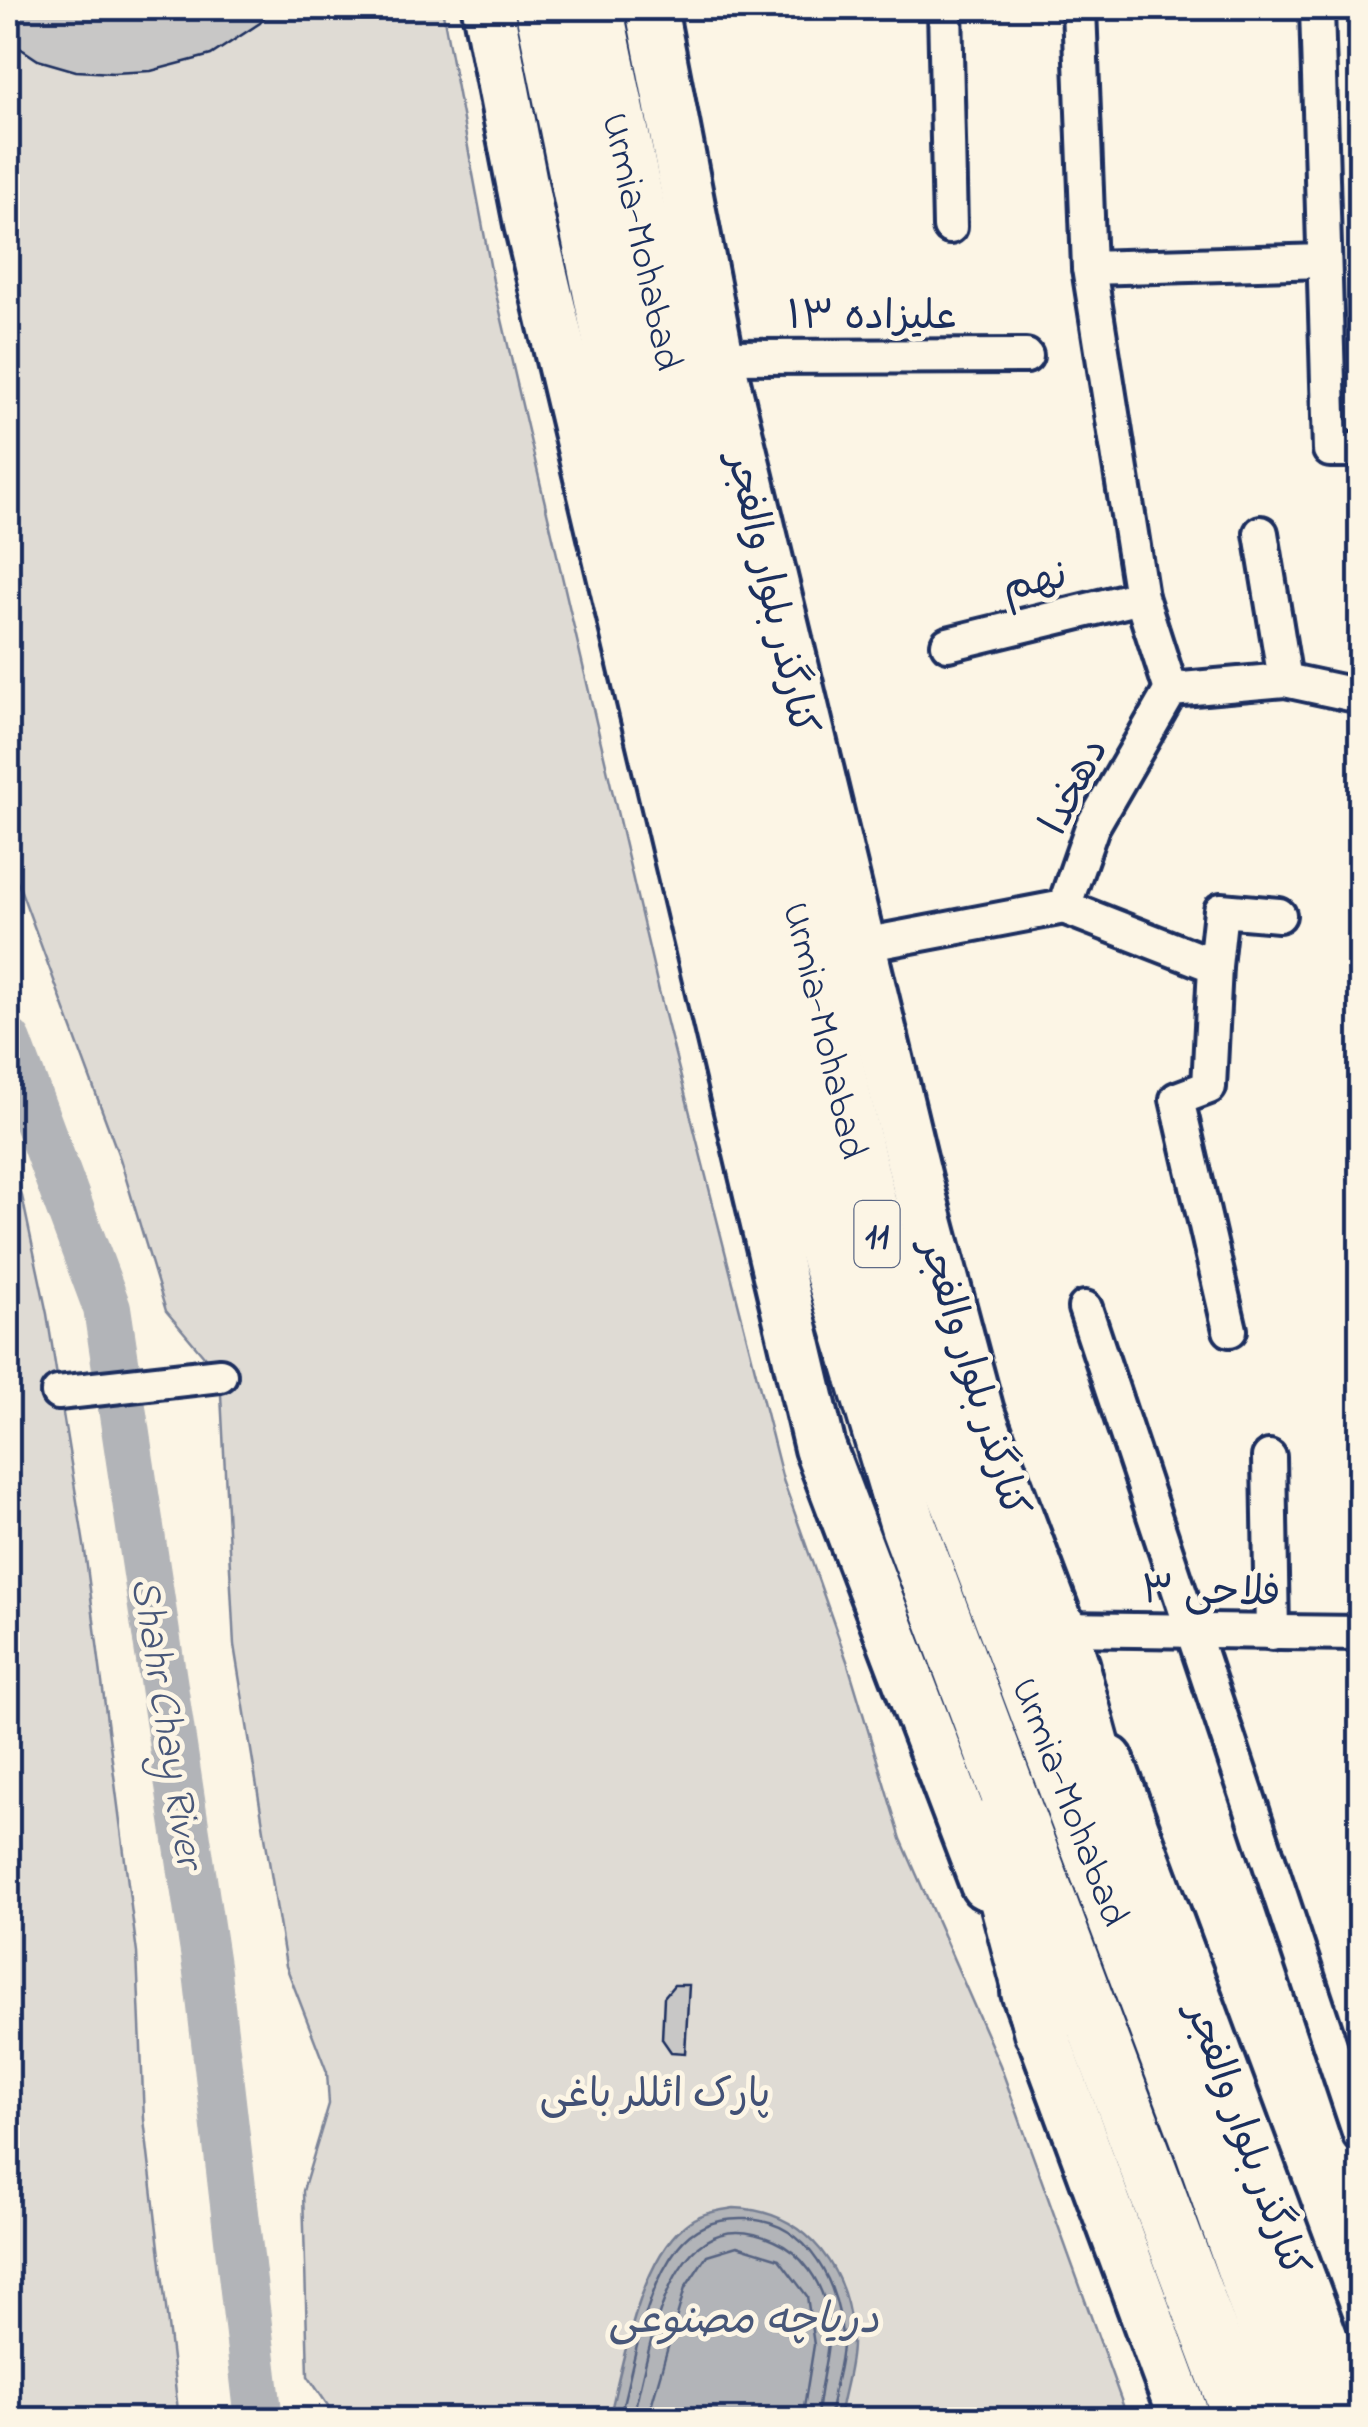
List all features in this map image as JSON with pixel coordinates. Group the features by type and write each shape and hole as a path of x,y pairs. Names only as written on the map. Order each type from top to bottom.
{"highway":[{"name":"Urmia-Mohabad","path":"543,8 614,356 819,1225 910,1527 1242,2420"},
{"name":"Urmia-Mohabad","path":"594,8 668,359 868,1207 938,1446 1201,2145 1298,2420"},
{"path":"910,1527 1042,2031"},
{"path":"1060,1629 1201,2145"}],"main road":[{"path":"488,8 530,224 820,1448 1185,2420"},
{"name":"کنارگذر بلوار والفجر","path":"651,8 718,356 858,946 978,1412 1352,2420"}],"street":[{"path":"944,8 950,227"},
{"path":"1079,8 1089,268 1141,598 1171,690 1286,680 1360,696"},
{"path":"1317,8 1330,450 1360,450"},
{"path":"1089,268 1323,262"},
{"name":"۱۳ علیزاده","path":"718,356 1026,356"},
{"path":"1262,533 1286,680"},
{"name":"نهم","path":"948,644 1141,598"},
{"name":"دهخدا","path":"1064,906 1092,827 1171,690"},
{"path":"858,946 1064,906 1215,966"},
{"path":"1230,1330 1176,1099 1209,1087 1221,910 1279,915"},
{"path":"1085,1308 1360,2135"},
{"path":"58,1393 220,1375"},
{"path":"1269,1457 1272,1633"},
{"name":"فلاحی ۳","path":"1060,1629 1360,1633"}],"green space":[{"name":"پارک ائللر باغی","path":"8,8 442,8 493,281 659,991 783,1480 847,1661 901,1839 1000,2065 1128,2419 337,2419 308,2376 303,2191 329,2104 327,2072 286,1966 234,1645 220,1375 166,1311 120,1159 8,856"},
{"path":"8,1159 22,1196 47,1314 85,1551 137,1953 144,2119 179,2419 8,2419"}],"water":[{"name":"دریاچه مصنوعی","path":"734,2208 784,2220 821,2250 834,2270 844,2292 852,2343 839,2419 609,2419 635,2316 655,2264 668,2243 689,2222 707,2213"}],"building":[{"path":"23,8 271,8 260,23 211,55 151,71 113,73 76,71 38,60 8,40"},
{"path":"674,1985 689,1985 685,2053 671,2052 662,2039 664,1997"}],"waterway":[{"name":"Shahr Chay River","path":"8,1042 107,1308 207,1972 259,2420"}]}
